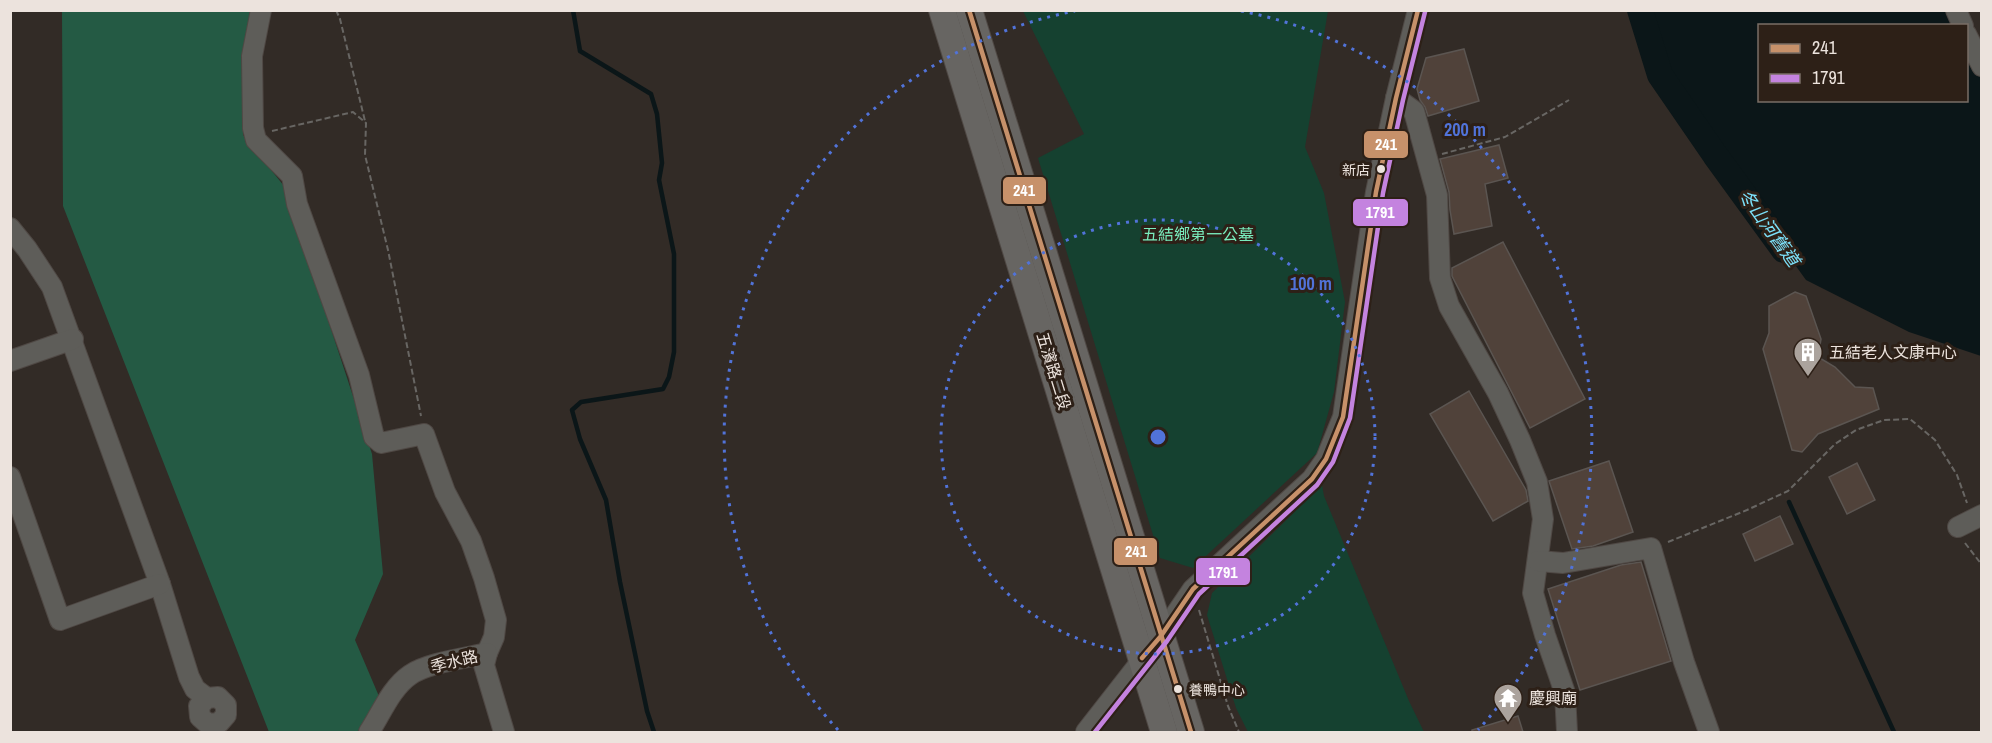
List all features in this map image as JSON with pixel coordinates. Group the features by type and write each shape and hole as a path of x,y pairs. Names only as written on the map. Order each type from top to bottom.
{"main road":[{"name":"五濱路二段","path":"942,10 1164,732"},
{"name":"五濱路二段","path":"969,10 1191,732"}],"street":[{"path":"261,10 252,56 253,128 256,140 292,176 297,204 359,375 374,437 381,443 424,434 445,492 471,541 484,578 496,620 494,637 487,652"},
{"path":"1086,732 1161,636 1193,589 1312,480 1326,459 1343,417 1376,192 1418,10"},
{"path":"1956,10 1962,24"},
{"path":"1968,38 1982,66"},
{"path":"1396,98 1414,111 1437,195 1440,278 1449,306 1498,393 1537,482 1543,519 1533,593 1565,693 1567,732"},
{"path":"10,228 52,287 73,339 160,584 189,677 195,689 207,698 199,706 200,717 208,724 220,728"},
{"path":"10,361 73,339"},
{"path":"10,477 60,620 160,584"},
{"path":"1958,527 1982,515"},
{"path":"1538,561 1563,563 1652,548 1684,662 1709,732"},
{"name":"季水路","path":"369,732 387,702 408,676 420,669 487,652 484,665 504,732"}],"path":[{"path":"336,10 366,123 365,155 388,250 424,434"},
{"path":"1427,158 1505,137 1569,100"},
{"path":"253,128 275,131 352,112 366,123"},
{"path":"1652,548 1748,510 1788,491 1834,444 1856,430 1884,420 1910,419 1935,440 1957,475 1969,508 1958,527 1967,546 1982,565"},
{"path":"1193,589 1228,706 1239,732"}],"green space":[{"path":"62,11 250,11 243,61 243,135 284,186 372,454 383,574 355,640 381,701 357,732 269,732 63,206"},
{"name":"五結鄉第一公墓","path":"1023,11 1328,11 1305,147 1324,193 1345,302 1334,392 1317,453 1193,568 1160,558 1038,158 1084,134"},
{"path":"1322,485 1324,496 1424,732 1248,732 1236,708 1207,615 1212,593"}],"water":[{"path":"1640,11 1956,11 1962,24 1758,24 1758,102 1968,102 1968,36 1982,66 1981,356 1909,332 1806,280 1664,82"}],"building":[{"path":"1464,49 1479,101 1428,116 1417,89 1426,58"},
{"path":"1499,145 1508,178 1485,184 1492,226 1454,234 1449,192 1440,159"},
{"path":"1503,242 1585,399 1530,428 1452,276 1452,268"},
{"name":"五結老人文康中心","path":"1795,292 1806,296 1821,339 1818,357 1835,367 1855,387 1873,388 1879,409 1818,434 1802,452 1792,450 1763,349 1769,333 1769,306"},
{"path":"1469,391 1526,490 1528,501 1493,521 1430,414"},
{"path":"1609,461 1633,532 1593,546 1572,549 1549,481"},
{"path":"1857,463 1875,500 1847,514 1829,477"},
{"path":"1780,516 1793,544 1755,561 1743,534"},
{"path":"1641,562 1671,661 1580,690 1548,589 1621,565"},
{"name":"慶興廟","path":"1518,716 1523,732 1472,732 1472,730"}],"waterway":[{"path":"573,10 580,51 651,94 657,114 662,163 659,180 674,254 674,352 669,377 663,389 581,402 572,410 580,439 606,500 620,582 647,711 654,732"},
{"name":"冬山河舊道","path":"1640,10 1660,75 1784,250"},
{"path":"1789,502 1894,732"}],"transit line":[{"name":"241","path":"969,10 1191,732"},
{"name":"241","path":"1142,658 1161,636 1193,589 1312,479 1326,459 1343,417 1376,192 1418,10"},
{"name":"1791","path":"1095,732 1167,641 1199,594 1317,485 1333,462 1350,418 1383,193 1425,12"}],"place":[{"name":"新店","path":"1381,169"},
{"name":"五結老人文康中心","path":"1808,378"},
{"name":"養鴨中心","path":"1178,689"},
{"name":"慶興廟","path":"1508,724"}]}
